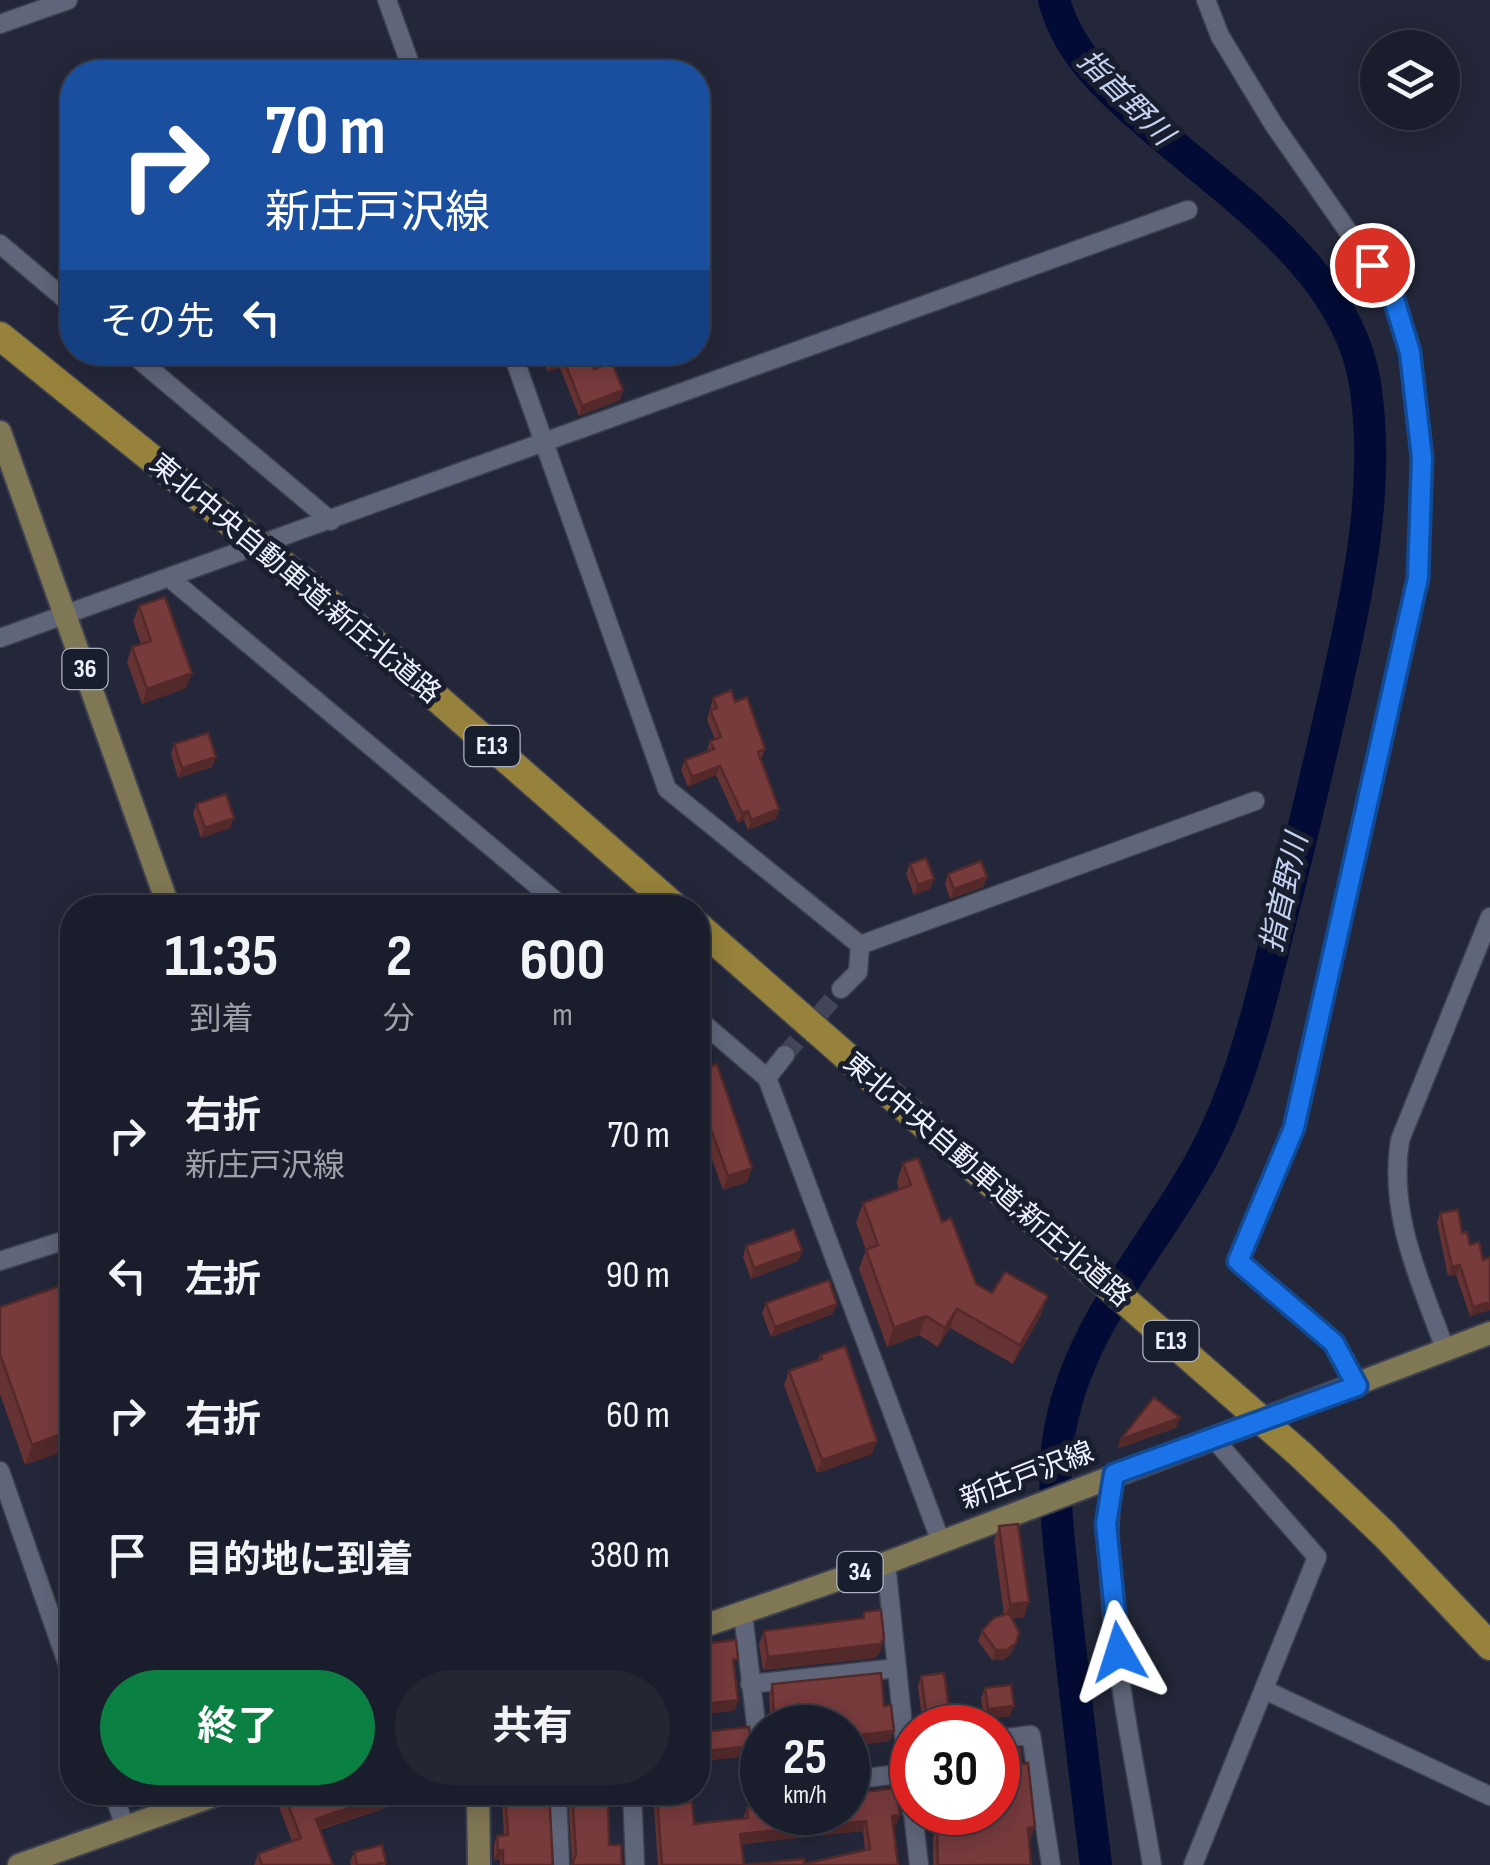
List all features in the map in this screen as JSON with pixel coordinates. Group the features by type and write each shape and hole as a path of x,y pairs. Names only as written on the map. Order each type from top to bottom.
{"highway":[{"name":"東北中央自動車道;新庄北道路","path":"0,336 307,584 661,895"},
{"name":"東北中央自動車道;新庄北道路","path":"710,937 1300,1454 1385,1535 1490,1646"}],"main road":[{"name":"36","path":"0,432 164,895"},
{"name":"新庄戸沢線","path":"710,1624 886,1563 1106,1476 1357,1386 1490,1333"},
{"path":"19,1865 189,1805"},
{"path":"478,1805 480,1865"}],"street":[{"path":"0,24 68,0"},
{"path":"387,0 408,60"},
{"path":"1206,0 1220,36 1274,126 1392,293 1410,352 1418,408 1422,458 1418,578 1294,1128 1238,1261 1334,1343 1357,1386"},
{"path":"0,638 172,580 1188,210"},
{"path":"0,244 60,295"},
{"path":"145,365 331,521"},
{"path":"517,365 667,789 860,945"},
{"path":"172,580 548,895"},
{"path":"860,945 1255,801"},
{"path":"1445,1349 1400,1222 1395,1168 1400,1140 1490,916"},
{"path":"841,990 858,972 860,945"},
{"path":"710,1029 767,1078 940,1542"},
{"path":"767,1078 785,1056"},
{"path":"0,1262 60,1242"},
{"path":"1193,1865 1317,1557 1214,1439"},
{"path":"0,1471 60,1643"},
{"path":"1106,1476 1106,1524 1122,1684 1152,1865"},
{"path":"886,1563 903,1705"},
{"path":"742,1614 753,1705"},
{"path":"750,1684 898,1668"},
{"path":"1265,1690 1490,1796"},
{"path":"1020,1737 1031,1736 1051,1865"},
{"path":"118,1805 126,1828"},
{"path":"558,1805 560,1865"},
{"path":"633,1805 635,1865"},
{"path":"915,1835 919,1865"}],"building":[{"path":"566,365 593,365 594,369 613,365 623,390 582,406"},
{"path":"165,597 192,673 147,689 132,647 151,641 139,606"},
{"path":"731,690 735,702 747,697 765,749 758,752 779,809 751,820 748,811 742,813 720,766 692,777 685,760 714,749 710,741 721,737 710,710 717,708 713,698"},
{"path":"208,733 216,757 182,768 174,744"},
{"path":"226,794 234,818 205,828 196,804"},
{"path":"926,858 934,879 918,885 910,864"},
{"path":"981,861 987,877 954,889 948,874"},
{"path":"717,1064 752,1168 728,1176 710,1127 710,1067"},
{"path":"918,1158 942,1222 951,1218 976,1284 992,1293 1005,1272 1048,1296 1020,1345 957,1309 945,1328 926,1316 894,1328 866,1250 878,1245 863,1203 911,1185 903,1163"},
{"path":"1458,1210 1462,1233 1467,1232 1470,1245 1479,1242 1483,1260 1490,1257 1490,1302 1473,1307 1460,1265 1452,1267 1440,1213"},
{"path":"794,1229 802,1251 754,1268 746,1246"},
{"path":"829,1280 837,1304 775,1327 766,1303"},
{"path":"60,1286 60,1434 32,1445 0,1354 0,1307"},
{"path":"845,1346 877,1441 822,1460 789,1371"},
{"path":"1154,1397 1180,1418 1121,1439"},
{"path":"1018,1524 1029,1602 1010,1604 999,1526"},
{"path":"881,1610 884,1639 880,1644 768,1657 764,1631 864,1618 864,1612"},
{"path":"1009,1613 1019,1632 1016,1643 1007,1650 996,1650 982,1631 994,1618"},
{"path":"736,1640 738,1659 733,1660 738,1700 710,1704 710,1643"},
{"path":"881,1673 884,1706 890,1705 890,1731 870,1734 870,1705 773,1705 772,1684"},
{"path":"944,1673 949,1705 925,1705 921,1676"},
{"path":"1011,1685 1014,1705 987,1705 985,1688"},
{"path":"740,1728 740,1747 710,1750 710,1731"},
{"path":"1020,1747 1022,1764 1028,1763 1035,1827 1028,1828 1031,1865 938,1865 937,1835 1020,1835"},
{"path":"890,1789 890,1835 894,1835 898,1865 744,1865 804,1859 804,1864 870,1849 870,1791"},
{"path":"288,1805 357,1805 316,1819 333,1865 262,1865 258,1854 301,1838"},
{"path":"506,1805 550,1805 553,1865 503,1865 503,1850 498,1851 497,1836 508,1835"},
{"path":"573,1805 608,1805 609,1845 621,1845 622,1865 574,1865"},
{"path":"658,1805 692,1805 694,1824 740,1819 744,1865 662,1865"},
{"path":"382,1845 386,1862 357,1865 354,1852"}],"waterway":[{"name":"指首野川","path":"1054,0 1069,36 1103,81 1279,236 1334,303 1353,341 1365,383 1370,461 1365,537 1344,651 1247,1049 1214,1135 1091,1340 1063,1415 1056,1460 1058,1530 1096,1865"}],"tunnel":[{"path":"785,1055 841,989"}],"route":[{"path":"1119,1652 1106,1524 1114,1474 1357,1386 1334,1343 1238,1261 1294,1128 1418,578 1422,458 1410,352 1392,293 1372,265"}]}
